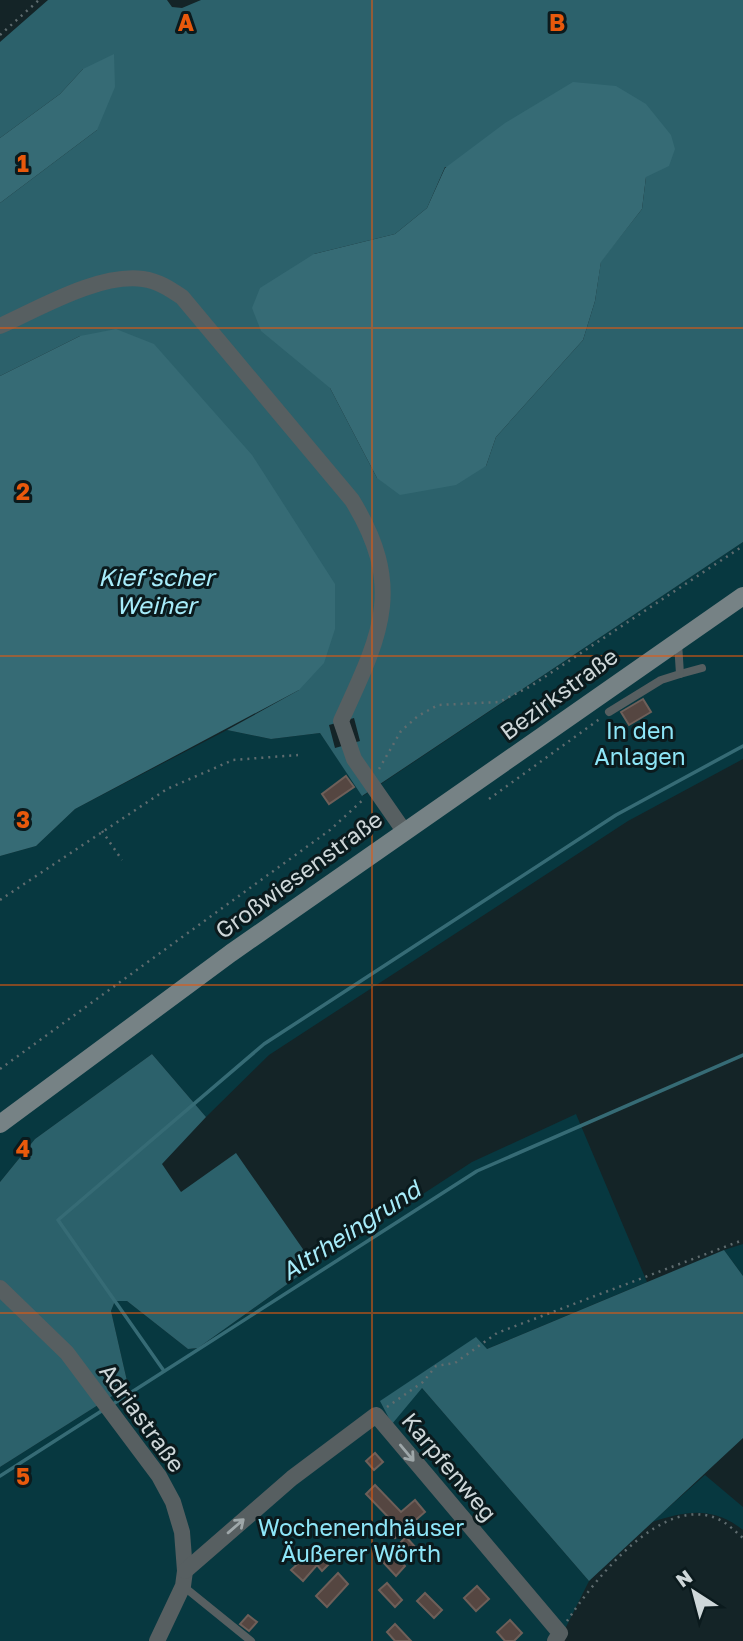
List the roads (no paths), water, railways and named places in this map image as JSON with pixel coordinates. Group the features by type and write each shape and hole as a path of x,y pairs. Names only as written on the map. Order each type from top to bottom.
{"street":[{"name":"Großwiesenstraße","path":"0,326 96,284 120,278 144,279 165,286 182,297 352,500 368,525 379,555 382,622 375,647 341,722 354,759 404,831 0,1124"},
{"name":"Bezirkstraße","path":"404,831 677,640 743,597"},
{"name":"Adriastraße","path":"0,1288 67,1353 159,1476 173,1502 182,1532 184,1579"},
{"name":"Karpfenweg","path":"184,1579 292,1478 376,1415 557,1637"},
{"path":"157,1641 184,1579"}],"lane":[{"path":"677,640 680,674"},
{"path":"610,712 661,680 702,668"},
{"path":"184,1579 251,1641"}],"water":[{"path":"114,54 115,87 97,130 0,203 0,138 60,94 83,69"},
{"path":"573,82 616,86 646,104 671,135 675,149 669,166 646,177 642,209 601,262 595,301 583,340 496,437 486,466 456,485 400,495 377,478 330,388 261,331 252,308 260,288 314,254 395,234 427,208 445,168 505,123"},
{"name":"Kief'scher Weiher","path":"116,329 154,344 252,455 335,584 335,629 324,663 299,690 75,809 36,846 0,856 0,376 80,336"}],"waterway":[{"path":"164,1371 58,1220 264,1044 616,815 743,746"},
{"name":"Altrheingrund","path":"113,1404 477,1171 743,1055"},
{"name":"Altrheingrund","path":"0,1476 103,1410"}],"park label":[{"name":"In den Anlagen","path":"640,744"},
{"name":"Wochenendhäuser Äußerer Wörth","path":"361,1541"}]}
